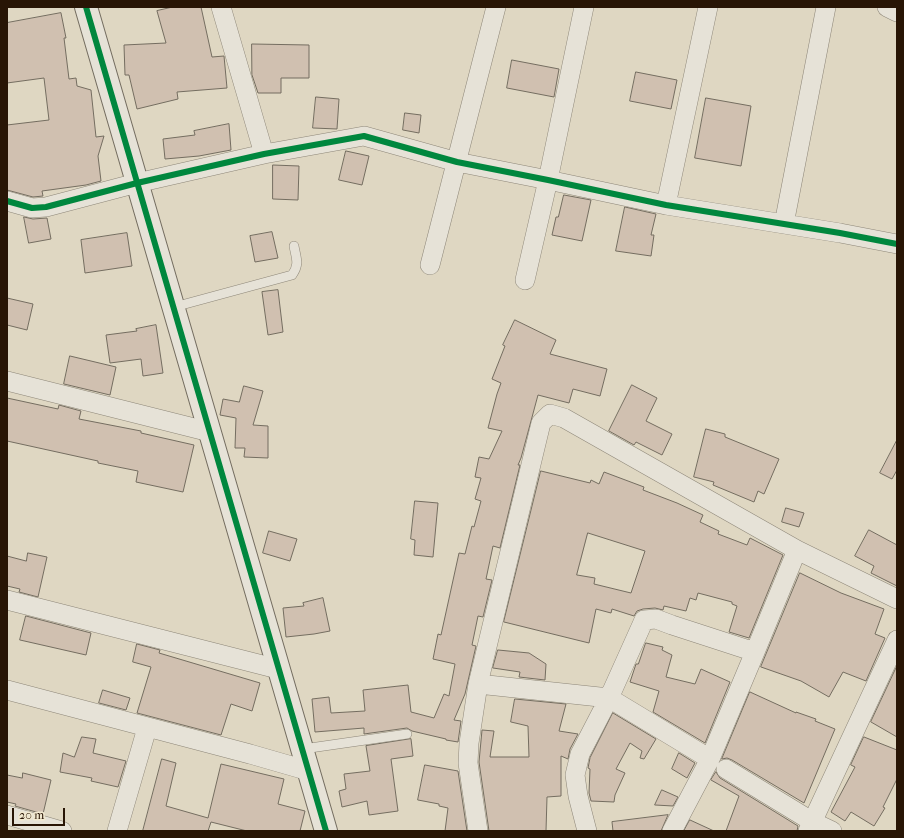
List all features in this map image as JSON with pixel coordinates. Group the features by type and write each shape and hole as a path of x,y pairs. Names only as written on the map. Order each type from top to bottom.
{"street":[{"path":"86,7 326,831"},
{"path":"221,7 264,154"},
{"path":"430,265 496,7"},
{"path":"526,280 584,7"},
{"path":"666,205 708,7"},
{"path":"784,224 826,7"},
{"path":"887,7 897,12"},
{"path":"7,201 32,208 46,207 137,183 264,154 364,136 457,162 666,205 840,233 897,244"},
{"path":"7,381 210,432"},
{"path":"478,831 468,763 469,743 478,684 541,423 550,414 564,418 797,550 897,599"},
{"path":"672,831 710,759 756,652 797,550"},
{"path":"7,600 278,669"},
{"path":"587,831 578,796 575,775 580,754 609,698 644,620 656,619 756,652"},
{"path":"811,826 897,640"},
{"path":"478,684 609,698 710,759"},
{"path":"7,690 309,771"},
{"path":"118,831 147,728"},
{"path":"726,769 811,826 832,831"},
{"path":"7,815 62,831"}],"lane":[{"path":"174,307 292,275 297,269 298,262 294,246"},
{"path":"303,750 407,734"}],"building":[{"path":"173,7 201,7 212,57 224,56 227,88 177,92 178,99 137,109 129,75 125,75 124,45 166,43 157,11"},
{"path":"61,13 66,38 64,38 69,79 76,78 77,86 91,90 96,137 104,136 98,156 101,181 86,185 42,191 43,196 33,197 7,190 7,125 49,120 44,78 7,83 7,23"},
{"path":"252,44 309,45 309,78 281,78 281,93 258,93 252,75"},
{"path":"512,60 559,69 554,97 507,88"},
{"path":"636,72 677,80 671,109 630,101"},
{"path":"316,97 339,99 337,129 313,128"},
{"path":"706,98 751,106 741,166 695,158"},
{"path":"405,113 421,115 419,133 403,130"},
{"path":"229,124 231,150 199,156 165,159 163,139 195,135 194,131"},
{"path":"346,151 369,156 362,185 339,180"},
{"path":"273,165 299,166 298,200 273,199"},
{"path":"564,195 591,200 582,241 552,235 556,217 558,217"},
{"path":"625,207 656,214 651,235 654,235 651,256 616,251"},
{"path":"24,217 33,219 47,218 51,239 29,243"},
{"path":"272,232 278,258 255,262 250,236"},
{"path":"127,233 132,266 85,273 81,240"},
{"path":"278,290 283,332 268,335 262,292"},
{"path":"7,298 33,304 27,330 7,325"},
{"path":"515,320 556,340 550,354 607,369 600,396 573,389 569,403 538,395 518,465 520,465 500,548 493,546 486,579 492,580 483,617 478,616 472,645 476,646 465,694 454,720 461,721 458,742 412,731 407,728 364,734 364,728 315,732 312,699 329,697 331,713 365,711 363,690 408,685 411,712 434,718 444,694 449,696 455,664 433,659 438,634 441,635 459,553 465,554 472,526 474,527 481,501 475,499 481,478 475,477 479,457 489,459 502,431 488,428 501,383 492,379 505,346 503,345"},
{"path":"156,325 163,373 143,376 141,359 110,363 106,335 137,331 136,329"},
{"path":"70,356 116,367 110,395 64,384"},
{"path":"632,385 657,398 646,421 672,434 662,455 636,442 634,445 609,431"},
{"path":"244,386 263,391 253,425 268,426 268,458 244,457 245,448 235,448 236,418 220,415 223,399 239,402"},
{"path":"7,398 58,409 59,405 81,411 79,419 141,431 141,433 194,445 183,492 136,482 138,471 7,441"},
{"path":"706,429 725,434 725,437 779,459 764,494 758,491 754,502 713,485 714,482 694,477"},
{"path":"897,440 897,470 892,479 880,473"},
{"path":"541,471 590,483 591,480 599,484 604,472 644,487 643,490 703,515 700,522 719,531 718,534 747,545 750,538 783,555 749,638 729,632 737,606 732,604 732,602 698,593 696,600 690,598 686,611 664,606 663,610 655,608 637,611 634,616 612,609 611,613 596,609 589,643 504,622","holes":["588,533 645,551 631,593 594,584 595,578 577,575"]},
{"path":"415,501 438,503 433,557 414,555 415,540 411,539"},
{"path":"786,508 804,513 799,527 782,522"},
{"path":"869,530 897,545 897,586 871,573 874,566 855,556"},
{"path":"269,531 297,539 290,561 263,553"},
{"path":"28,553 47,557 38,597 19,592 20,589 7,586 7,556 26,561"},
{"path":"800,573 841,593 884,609 875,634 885,638 866,681 843,672 829,697 801,681 761,667"},
{"path":"323,598 330,631 286,637 283,608 304,606 303,603"},
{"path":"26,616 91,633 86,655 20,640"},
{"path":"646,643 663,647 662,650 672,655 666,677 695,684 701,669 730,682 705,743 653,712 659,691 630,682 636,664 638,664"},
{"path":"137,644 160,650 159,653 260,683 252,711 231,704 221,735 137,713 151,667 133,662"},
{"path":"498,650 529,653 546,664 545,680 519,677 520,672 493,668"},
{"path":"897,666 897,737 871,722"},
{"path":"103,690 130,698 126,710 99,703"},
{"path":"750,692 796,713 816,719 815,721 835,729 804,803 732,760 727,758 722,759"},
{"path":"515,699 566,704 559,731 578,734 570,749 568,759 561,756 561,796 547,797 546,831 489,831 479,762 482,730 494,731 490,757 529,757 528,726 511,722"},
{"path":"613,713 656,739 644,759 640,758 642,751 630,743 616,769 625,773 615,795 614,802 591,801 589,793 590,769 588,768 590,758"},
{"path":"82,737 96,739 93,753 126,761 118,787 91,781 92,778 60,772 63,753 74,757"},
{"path":"864,737 897,750 897,779 883,807 885,808 874,826 851,812 845,821 831,812 855,767 851,765"},
{"path":"411,739 413,756 391,759 398,811 369,815 367,801 342,807 339,791 346,789 344,774 370,771 366,746"},
{"path":"679,753 695,763 687,778 672,769"},
{"path":"162,759 176,763 166,806 208,818 221,764 284,779 278,804 305,811 300,831 247,831 211,822 208,831 143,831"},
{"path":"425,765 458,771 467,831 445,831 448,808 439,806 439,804 418,800"},
{"path":"716,772 720,778 798,826 797,831 726,831 739,796 711,780"},
{"path":"23,773 51,780 43,814 15,806 16,804 7,802 7,775 22,778"},
{"path":"662,790 678,797 673,806 655,805"},
{"path":"668,815 661,831 613,831 612,822"},
{"path":"690,820 714,831 684,831"}],"cycle path":[{"path":"86,7 326,831"},
{"path":"7,201 32,208 46,207 137,183 264,154 364,136 457,162 666,205 840,233 897,244"}]}
